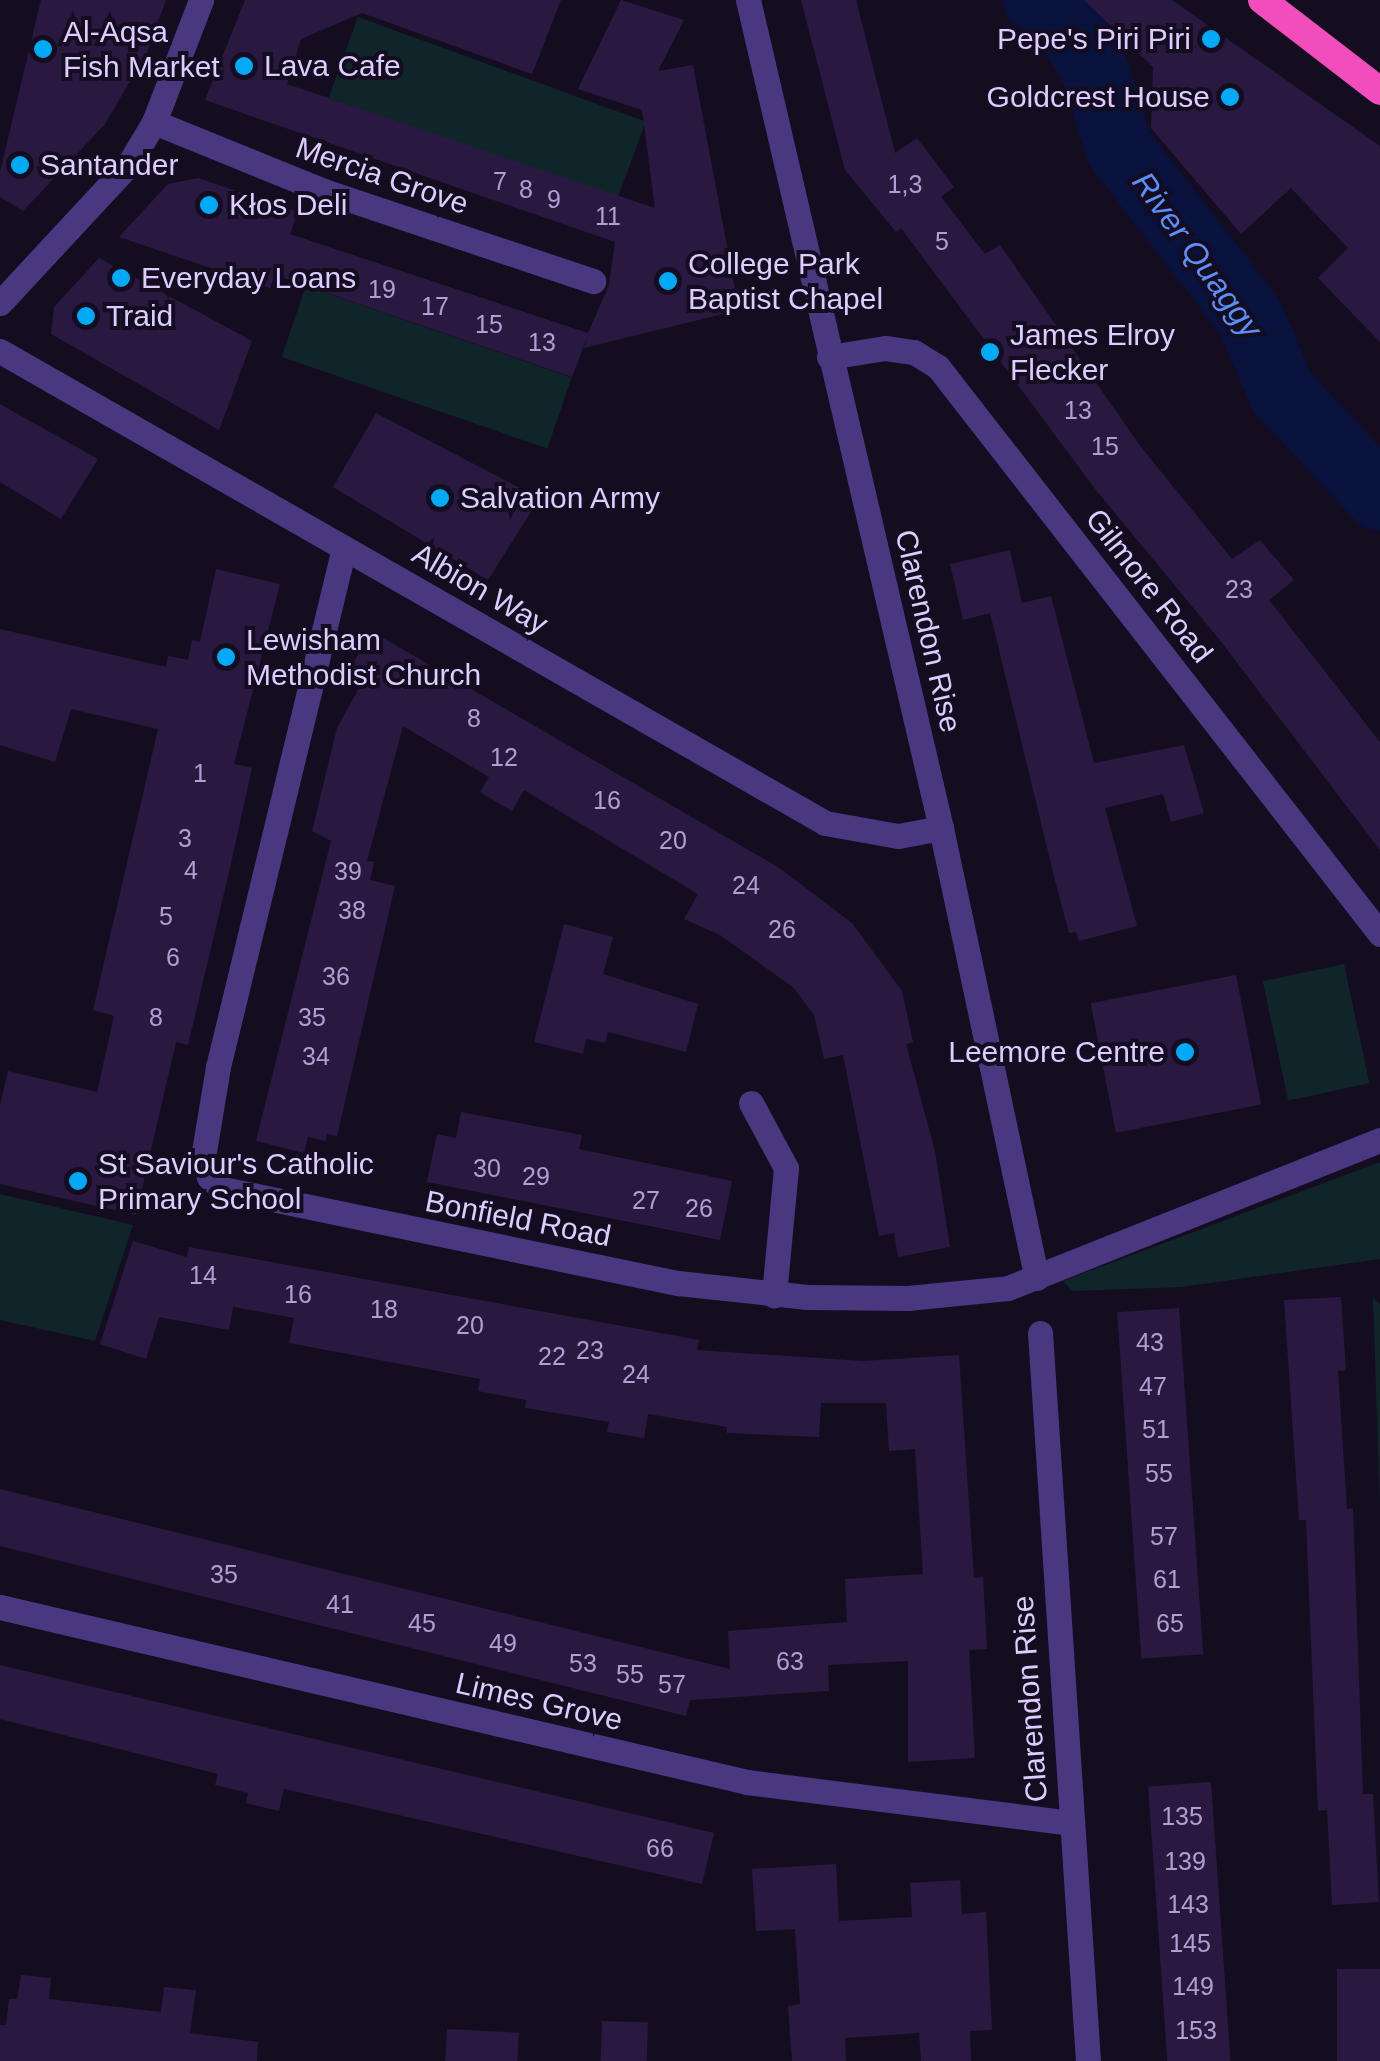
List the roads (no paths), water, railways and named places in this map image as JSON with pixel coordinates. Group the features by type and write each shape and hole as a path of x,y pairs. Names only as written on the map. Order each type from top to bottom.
{"highway":[{"path":"1262,0 1380,90"}],"street":[{"path":"0,303 96,206 154,122 201,0"},
{"name":"Clarendon Rise","path":"748,0 941,828 1036,1278"},
{"name":"Mercia Grove","path":"154,122 324,191 593,282"},
{"name":"Gilmore Road","path":"829,357 885,348 914,352 938,367 1380,934"},
{"name":"Albion Way","path":"0,351 825,824 898,836 941,828"},
{"name":"Bonfield Road","path":"344,548 218,1067 203,1158 209,1177 223,1189 418,1234 774,1295 908,1298 1008,1288 1380,1140"},
{"path":"751,1103 786,1168 774,1295"},
{"name":"Clarendon Rise","path":"1040,1333 1088,2061"},
{"name":"Limes Grove","path":"0,1607 747,1782 1070,1823"}],"waterway":[{"name":"River Quaggy","path":"1037,0 1070,26 1095,71 1119,148 1250,317 1282,392 1380,497"}],"place":[{"name":"Pepe's Piri Piri","path":"1211,39"},
{"name":"Al-Aqsa Fish Market","path":"43,49"},
{"name":"Lava Cafe","path":"244,66"},
{"name":"Goldcrest House","path":"1230,97"},
{"name":"Santander","path":"20,165"},
{"name":"Kłos Deli","path":"209,205"},
{"name":"Everyday Loans","path":"121,278"},
{"name":"College Park Baptist Chapel","path":"668,281"},
{"name":"Traid","path":"86,316"},
{"name":"James Elroy Flecker","path":"990,352"},
{"name":"Salvation Army","path":"440,498"},
{"name":"Lewisham Methodist Church","path":"226,657"},
{"name":"Leemore Centre","path":"1185,1052"},
{"name":"St Saviour's Catholic Primary School","path":"78,1181"}]}
